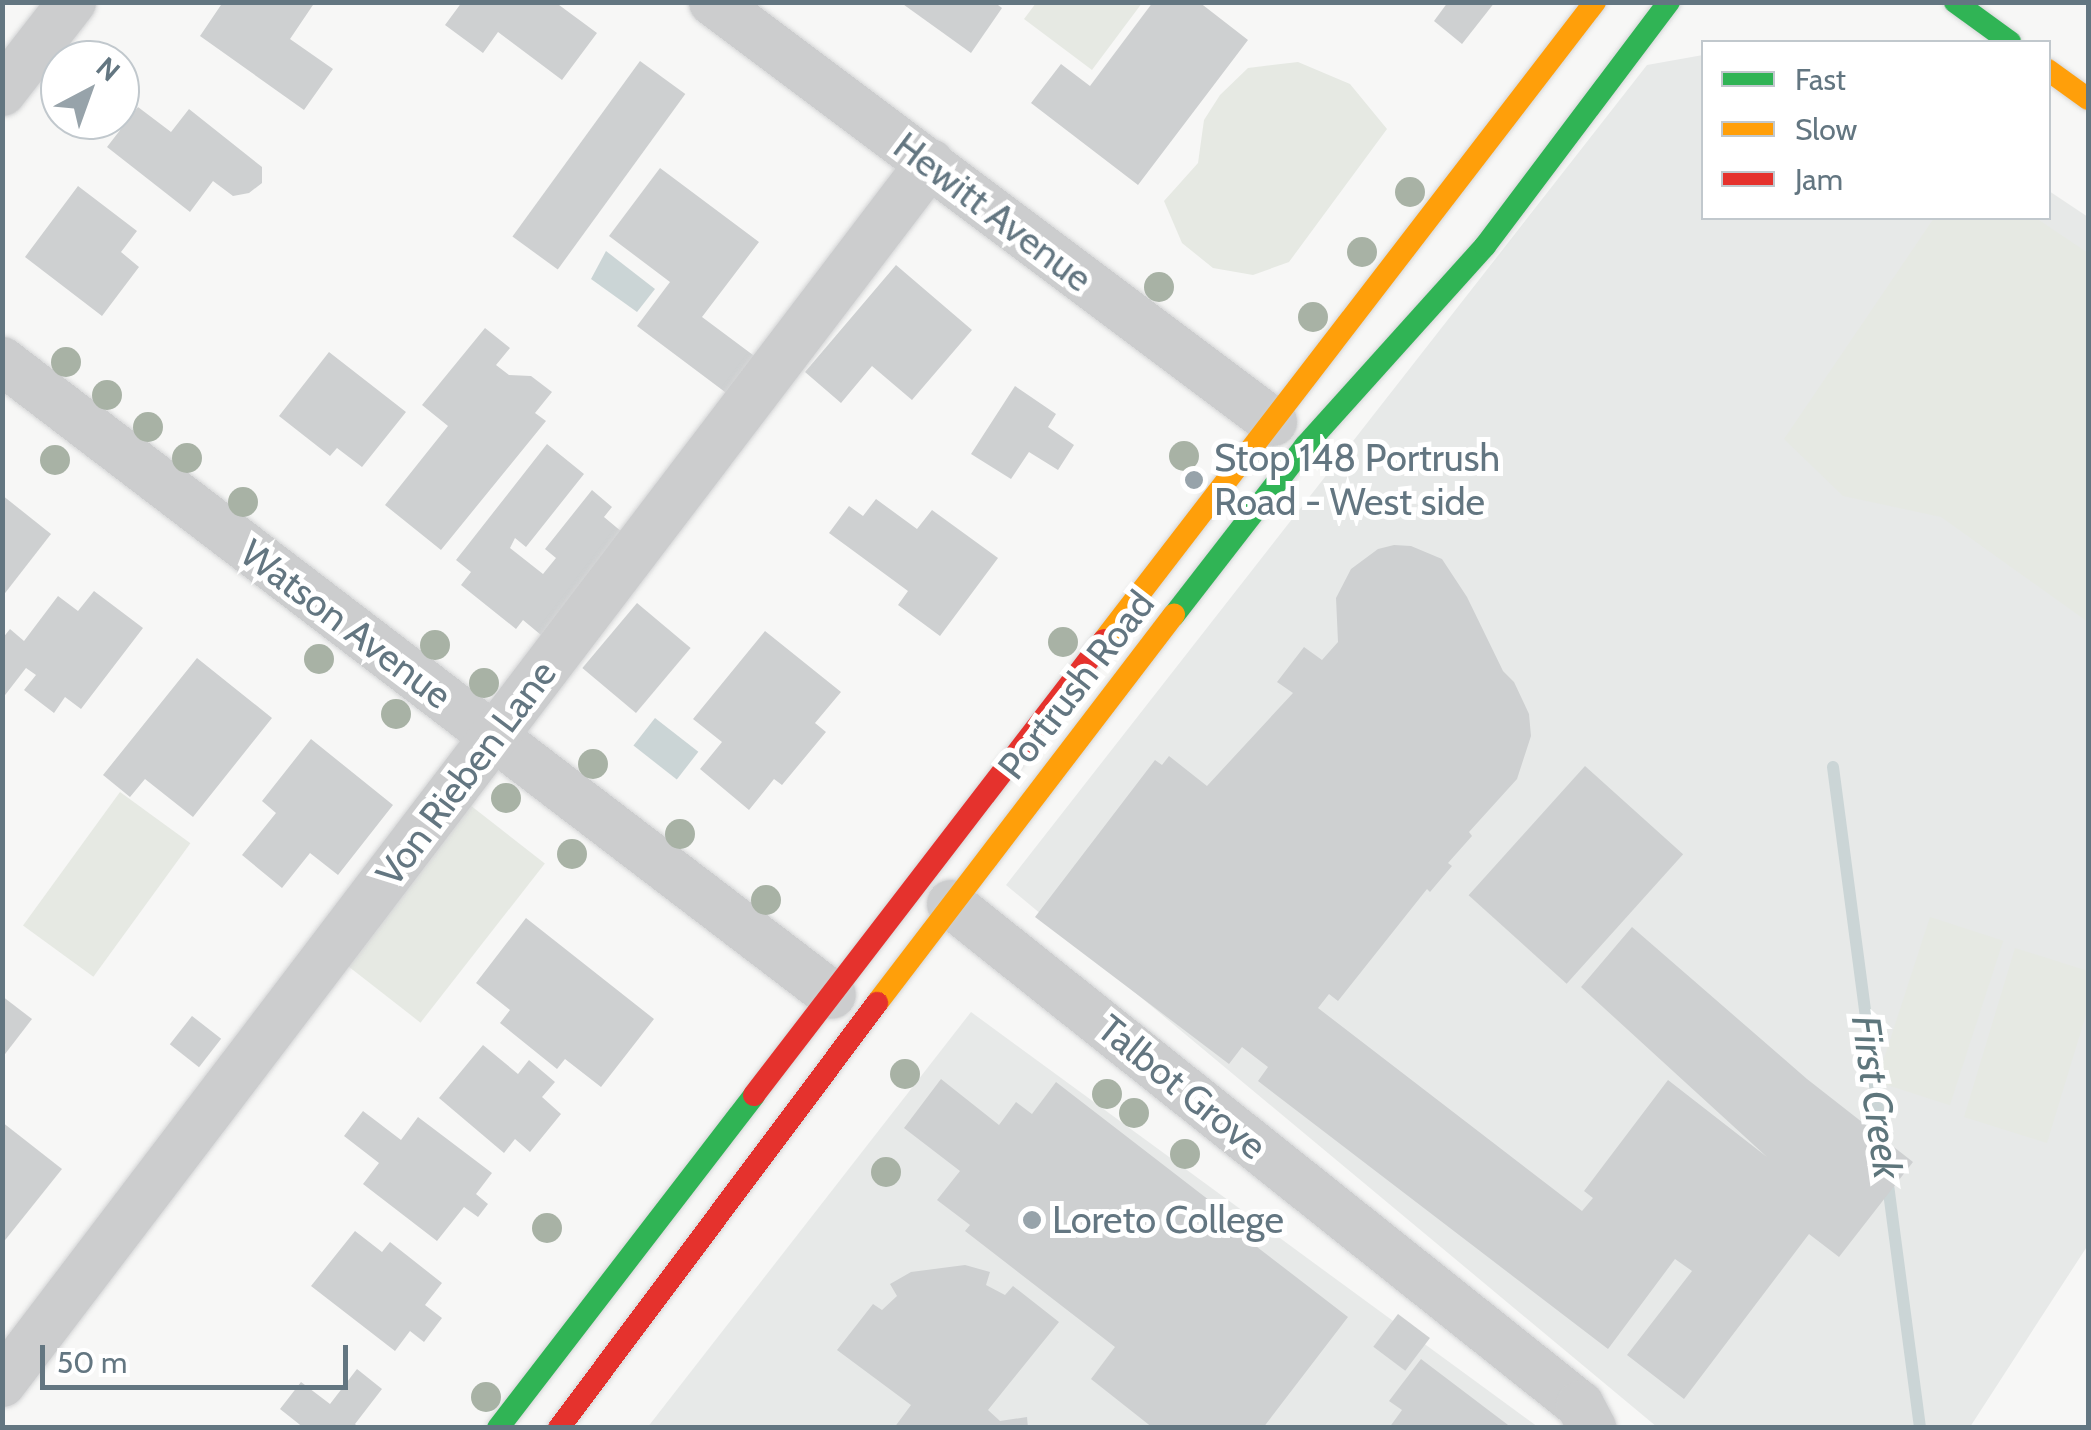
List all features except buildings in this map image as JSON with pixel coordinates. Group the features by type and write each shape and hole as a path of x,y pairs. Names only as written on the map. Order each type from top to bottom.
{"main road":[{"path":"1566,42 1578,2"},
{"name":"Portrush Road","path":"498,1428 1595,2"},
{"name":"Portrush Road","path":"559,1428 951,904 1305,446 1485,246 1669,2"},
{"path":"1955,2 2007,40"},
{"path":"2051,72 2088,99"}],"street":[{"path":"2,92 72,2"},
{"name":"Hewitt Avenue","path":"713,2 1272,422"},
{"name":"Von Rieben Lane","path":"2,1383 930,162"},
{"name":"Watson Avenue","path":"2,361 832,995"},
{"name":"Talbot Grove","path":"951,904 1155,1064 1387,1256 1580,1406 1592,1428"}],"shaded area":[{"path":"1036,2 1142,3 1092,70 1024,19"},
{"path":"1701,55 1701,220 2051,220 2051,192 2088,217 2088,1245 1970,1427 1657,1427 1006,885 1647,65"},
{"path":"1298,62 1350,84 1387,129 1289,262 1253,275 1213,268 1182,243 1164,201 1198,163 1204,120 1220,95 1248,68"},
{"path":"1933,220 2039,220 2088,253 2088,622 1941,517 1843,496 1784,439"},
{"path":"606,251 655,289 637,312 591,279"},
{"path":"655,718 698,752 677,779 633,746"},
{"path":"120,792 190,843 93,977 23,925"},
{"path":"470,805 545,863 420,1023 346,964"},
{"path":"1930,917 2003,941 1950,1105 1877,1082"},
{"path":"2015,948 2088,971 2088,1008 2047,1143 1964,1117"},
{"name":"Loreto College","path":"971,1012 1538,1427 647,1428"}],"waterway":[{"name":"First Creek","path":"1833,767 1884,1152"},
{"name":"First Creek","path":"1887,1177 1920,1428"}],"traffic: fast":[{"path":"1174,615 1305,446 1485,246 1669,2"},
{"path":"1955,2 2007,40"},
{"path":"498,1428 754,1095"}],"traffic: slow":[{"path":"1104,640 1595,2"},
{"path":"2051,72 2088,99"},
{"path":"877,1003 1174,615"}],"traffic: jam":[{"path":"754,1095 1104,640"},
{"path":"559,1428 877,1003"}],"place":[{"name":"Stop 148 Portrush Road - West side","path":"1194,480"},
{"name":"Loreto College","path":"1032,1220"}]}
